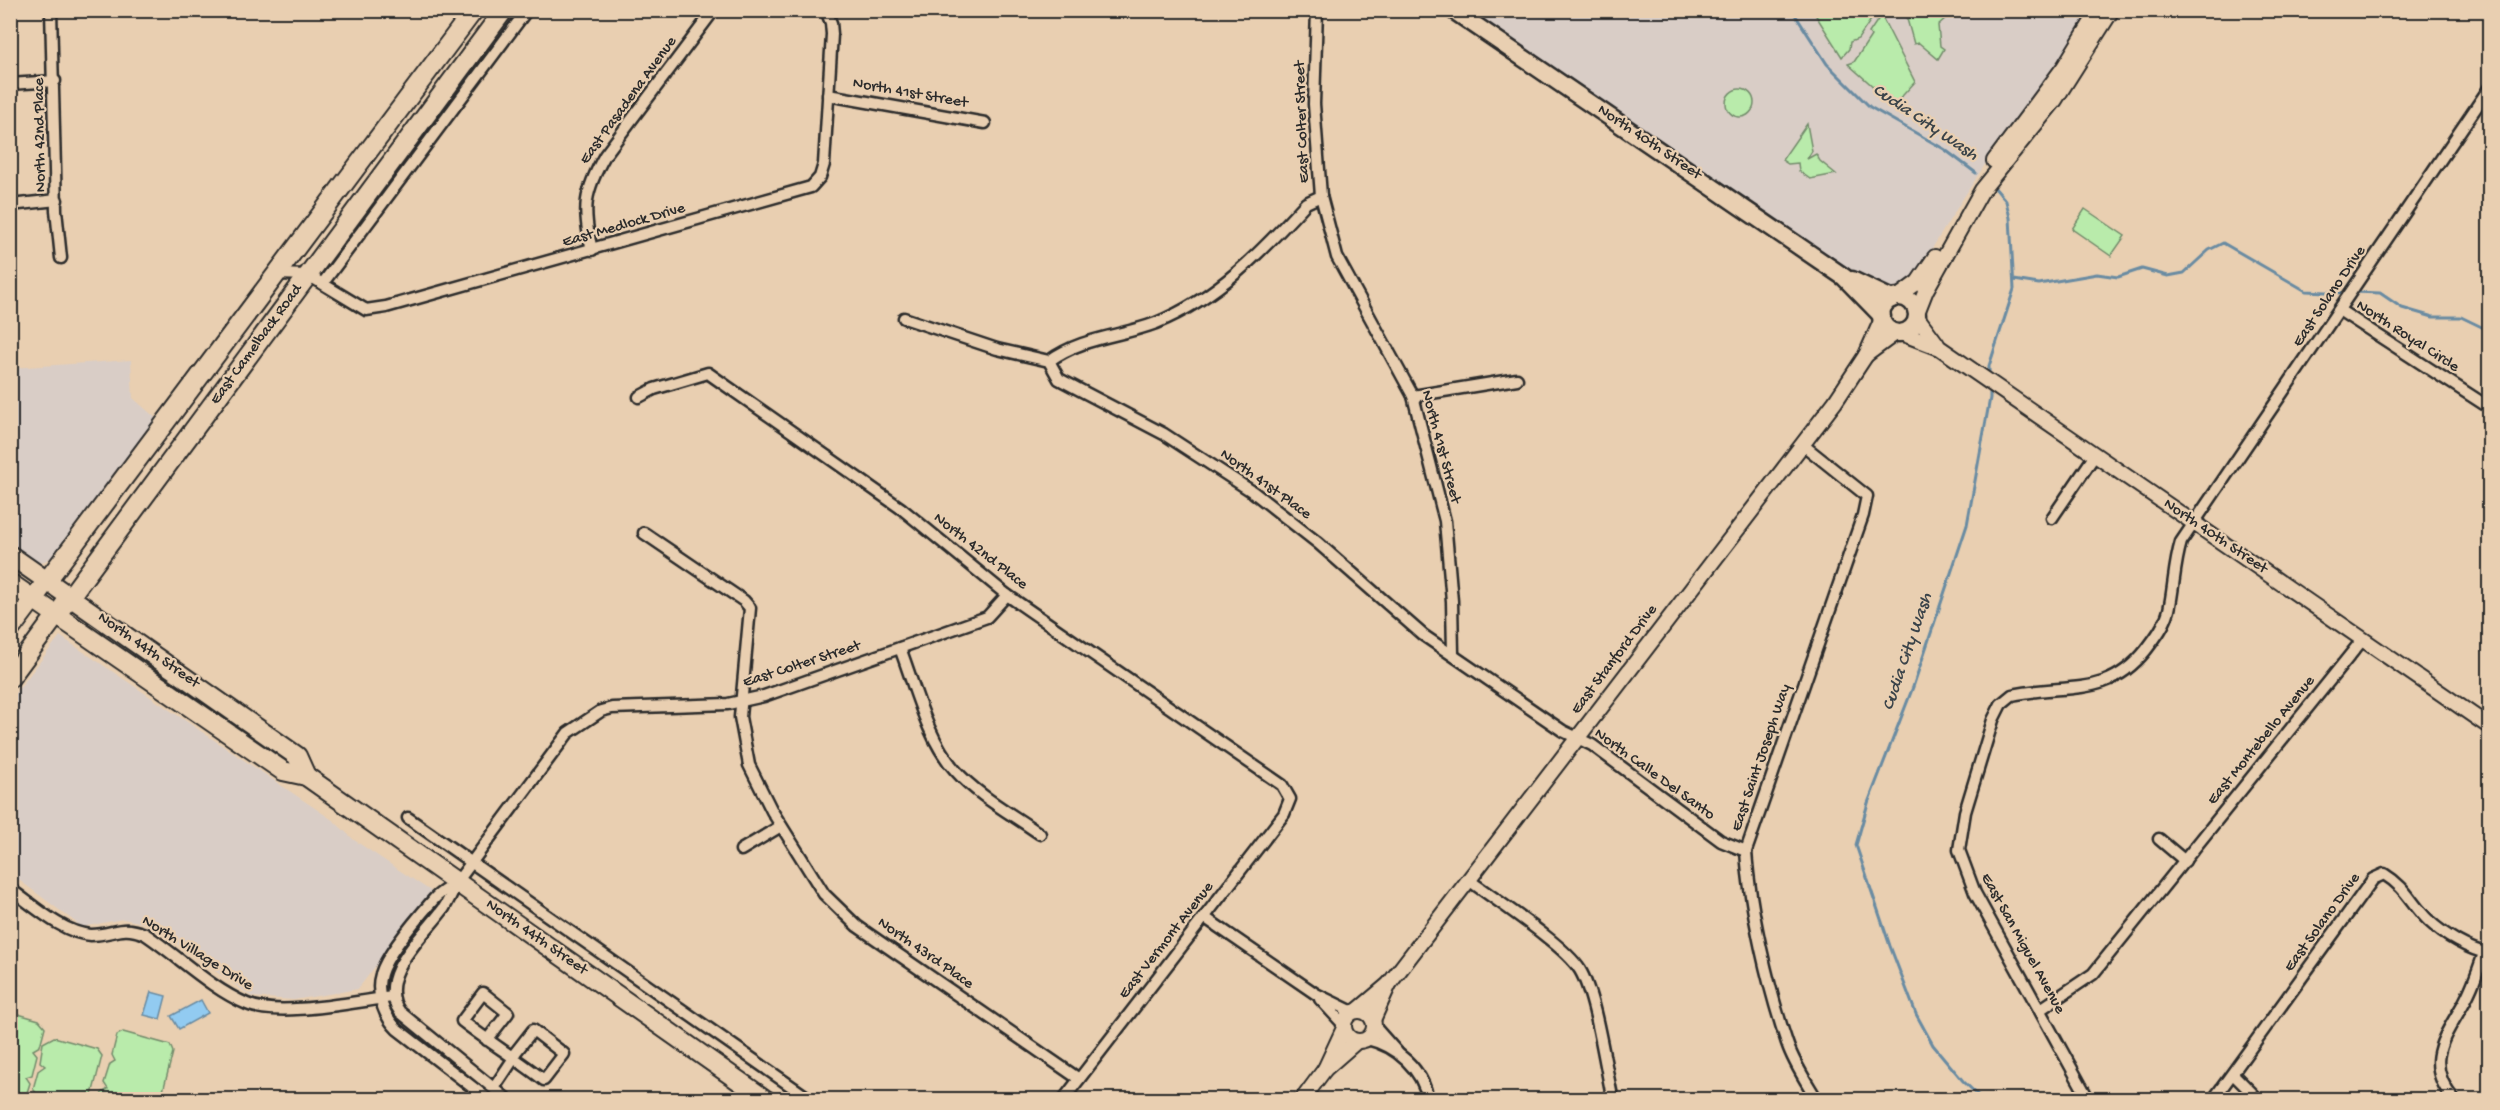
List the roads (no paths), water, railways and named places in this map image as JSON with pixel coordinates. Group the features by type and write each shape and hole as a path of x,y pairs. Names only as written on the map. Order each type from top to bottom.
{"main road":[{"name":"East Camelback Road","path":"10,630 474,10"},
{"name":"East Camelback Road","path":"10,678 188,439 316,279 504,10"},
{"name":"North 40th Street","path":"1453,10 1844,277 1895,298"},
{"name":"North 40th Street","path":"1844,277 1882,318"},
{"path":"1895,298 1913,303 1917,315 1914,326 1899,332 1888,328 1882,318 1884,306 1895,298"},
{"path":"165,422 188,439"},
{"name":"North 44th Street","path":"10,555 297,756 306,776"},
{"name":"North 44th Street","path":"10,583 282,771 306,776 766,1100"}],"street":[{"name":"North 42nd Place","path":"51,10 61,258"},
{"name":"East Camelback Road","path":"316,279 527,10"},
{"name":"East Pasadena Avenue","path":"592,250 585,211 591,180 605,155 714,10"},
{"name":"East Colter Street","path":"1049,362 1078,343 1155,323 1189,307 1235,275 1306,203 1321,196 1314,104 1317,10"},
{"path":"1895,298 1907,292 1926,271 1977,186 2064,67 2099,10"},
{"path":"1917,315 1926,290 1982,190 2059,93 2112,10"},
{"name":"East Medlock Drive","path":"316,279 366,310 386,307 811,187 820,177 824,164 832,34 827,12"},
{"path":"10,84 54,81"},
{"name":"North 41st Street","path":"828,95 986,123"},
{"name":"East Solano Drive","path":"2195,524 2487,95"},
{"name":"North 41st Street","path":"1321,196 1337,257 1413,396 1445,521 1452,601 1453,654"},
{"path":"10,205 57,200"},
{"path":"277,274 316,279"},
{"name":"North Royal Circle","path":"2339,310 2490,408"},
{"name":"North 40th Street","path":"1917,315 1940,348"},
{"path":"904,318 997,349 1049,362"},
{"name":"East Stanford Drive","path":"1302,1100 1325,1069 1348,1016 1389,984 1469,880 1802,444 1866,355 1882,318"},
{"name":"North 40th Street","path":"1899,332 1940,348 2490,727"},
{"name":"East Stanford Drive","path":"1866,355 1899,332"},
{"name":"North 41st Place","path":"1049,362 1059,379 1164,434 1253,492 1323,547 1408,624 1576,738"},
{"name":"North 42nd Place","path":"639,397 654,389 708,373 902,509 1007,595 1282,785 1290,799"},
{"path":"1413,396 1517,379"},
{"name":"East Saint Joseph Way","path":"1802,444 1866,496 1863,515 1746,851 1754,906 1787,1044 1817,1100"},
{"path":"2052,518 2095,455"},
{"name":"East San Miguel Avenue","path":"2090,1100 1975,893 1959,850 1965,812 1993,720 2001,704 2012,695 2089,687 2108,682 2124,672 2159,633 2169,611 2174,567 2181,542 2195,524"},
{"name":"North 43rd Place","path":"644,533 744,601 750,608 740,717 749,765 781,826 824,894 839,910 1079,1079"},
{"name":"East Colter Street","path":"393,997 397,972 443,909 457,882 558,745 583,721 602,711 626,706 728,704 764,696 987,617 1007,595"},
{"name":"East Montebello Avenue","path":"2041,1009 2093,974 2362,639"},
{"path":"900,648 936,742 949,762 970,785 1040,834"},
{"name":"North Calle Del Santo","path":"1576,738 1592,745 1721,842 1746,851"},
{"name":"East Vermont Avenue","path":"1063,1100 1284,814 1290,799"},
{"name":"North 44th Street","path":"408,818 811,1100"},
{"path":"741,850 781,826"},
{"path":"2159,838 2185,861"},
{"name":"East Solano Drive","path":"2213,1100 2373,879 2384,874 2400,884 2429,921 2470,948 2487,954"},
{"path":"1469,880 1555,945 1579,970 1585,983 1613,1100"},
{"name":"East Colter Street","path":"380,998 380,975 387,961 436,897 457,882"},
{"name":"North Village Drive","path":"10,889 61,925 79,933 93,935 130,928 145,934 248,1004 272,1008 300,1008 393,997"},
{"path":"1204,917 1316,994 1355,1011 1367,1012 1397,1053 1417,1071 1427,1095"},
{"path":"2454,1100 2443,1084 2437,1066 2438,1052 2443,1037 2463,1004 2487,954"},
{"name":"East Stanford Drive","path":"1325,1069 1362,1040 1374,1023 1389,984"},
{"path":"487,1040 508,1013 483,993 462,1020 487,1040 514,1058 544,1080 564,1054 533,1030 514,1058 494,1088"},
{"path":"1316,994 1344,1026 1348,1035 1397,1053"},
{"path":"393,997 400,1012 508,1100"},
{"path":"380,998 387,1017 397,1029 489,1100"},
{"path":"2233,1074 2259,1100"}],"water":[{"path":"151,992 166,996 160,1019 144,1015"},
{"path":"201,1000 208,1013 179,1029 171,1016"}],"waterway":[{"name":"Cudia City Wash","path":"1792,10 1827,64 1870,107 1944,149 1976,173"},
{"name":"Cudia City Wash","path":"1989,376 1989,366 2014,289 2010,218 2006,201 1994,187"},
{"path":"2014,280 2039,284 2097,274 2118,277 2142,269 2168,276 2184,273 2209,250 2223,243 2306,291 2347,293"},
{"path":"2354,292 2380,293 2402,308 2433,317 2461,317 2490,331"},
{"name":"Cudia City Wash","path":"1983,1100 1963,1081 1933,1045 1916,1014 1856,845 1868,803 1913,687 1967,525 1990,389"}]}
